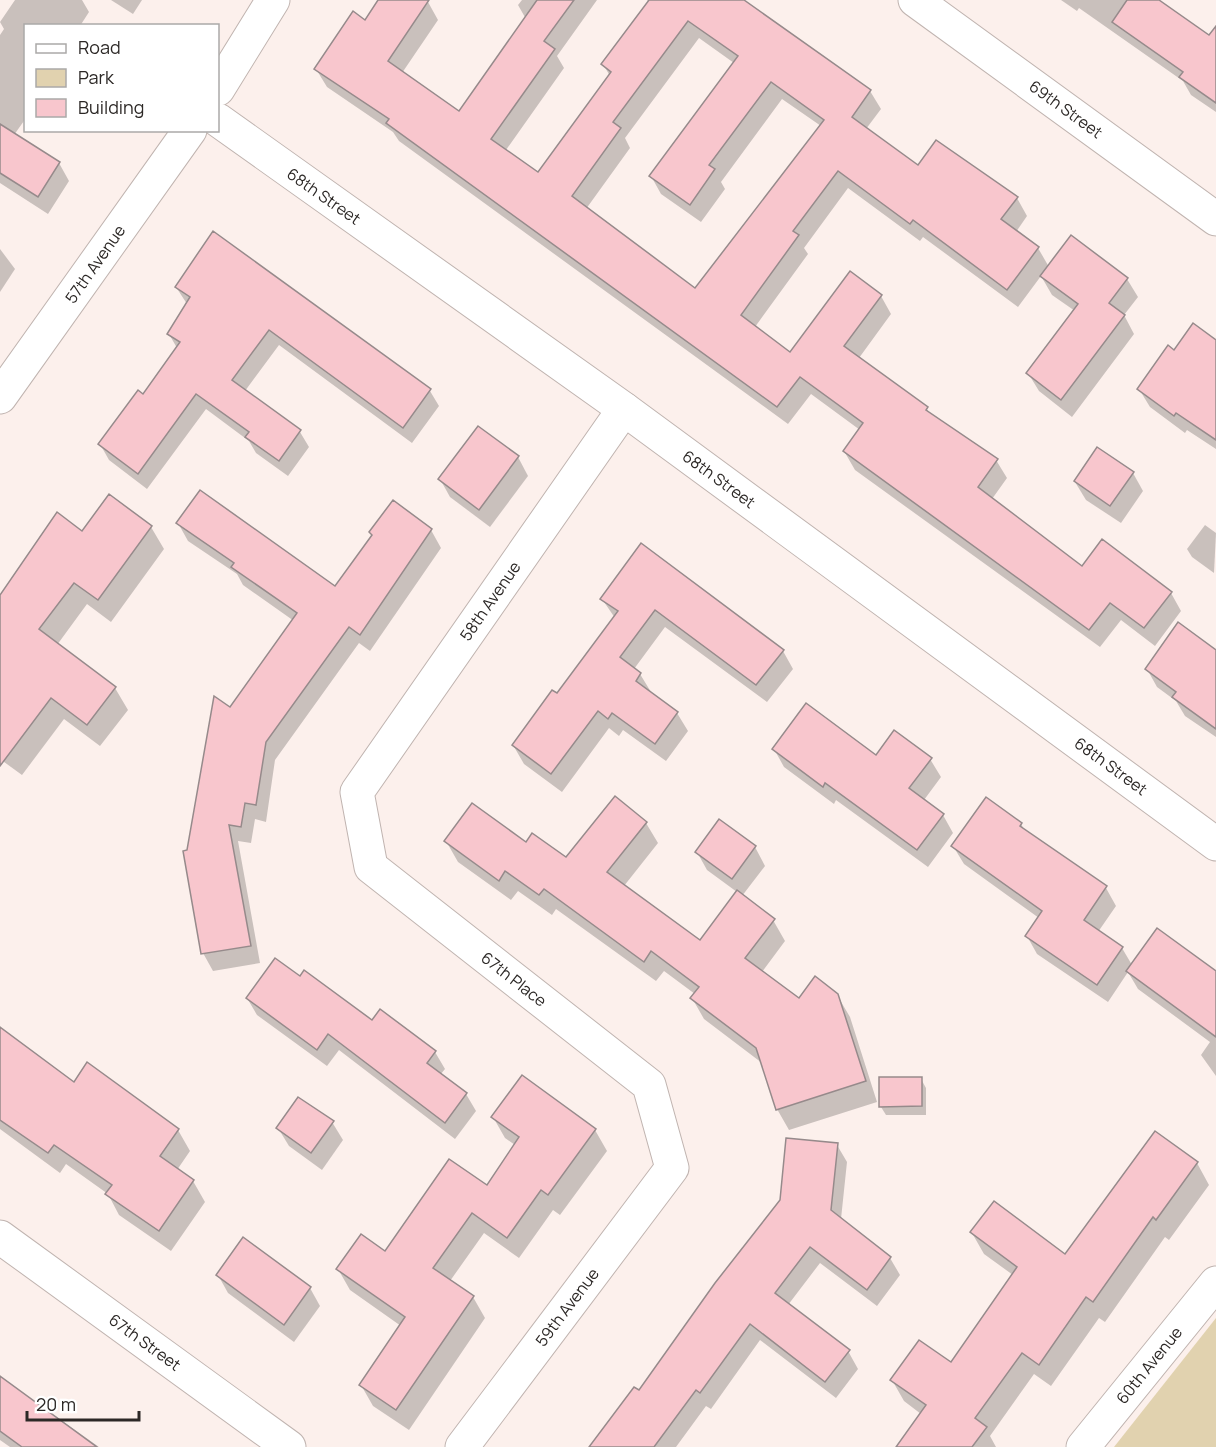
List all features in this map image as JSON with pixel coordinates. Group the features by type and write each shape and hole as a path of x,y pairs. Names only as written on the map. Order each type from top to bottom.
{"street":[{"path":"219,86 273,0"},
{"name":"69th Street","path":"915,0 1216,219"},
{"name":"68th Street","path":"219,121 624,409 1216,844"},
{"name":"57th Avenue","path":"0,397 188,132"},
{"name":"58th Avenue","path":"357,792 624,409"},
{"name":"67th Place","path":"357,792 371,867 649,1085 672,1168"},
{"name":"59th Avenue","path":"462,1447 672,1168"},
{"name":"67th Street","path":"0,1237 289,1447"},
{"name":"60th Avenue","path":"1083,1447 1216,1283"}],"green space":[{"path":"1216,1318 1216,1447 1114,1447"}],"building":[{"path":"378,0 429,0 388,61 459,111 537,0 574,0 544,41 555,49 491,139 538,172 611,72 601,64 649,0 744,0 871,90 852,117 918,165 936,140 1018,197 1001,219 1039,247 1007,290 913,220 910,224 838,171 793,231 799,235 741,315 790,352 850,271 882,295 844,346 928,407 926,410 998,459 978,487 1082,566 1102,539 1172,592 1144,628 1110,603 1089,630 843,451 863,423 800,377 777,407 386,123 389,119 314,69 353,11 365,20","holes":["688,21 738,56 649,176 690,205 715,169 709,165 771,82 824,120 695,288 572,196 621,128 613,122"]},
{"path":"1127,0 1159,0 1209,35 1216,26 1216,103 1179,77 1183,72 1112,22"},
{"path":"0,124 60,162 38,197 0,173"},
{"path":"213,231 431,389 403,428 269,330 232,380 301,430 279,461 245,437 249,432 196,394 138,474 98,444 138,390 143,394 180,342 167,334 190,297 175,287"},
{"path":"1071,235 1128,278 1109,303 1125,315 1061,400 1026,373 1078,304 1040,276"},
{"path":"1193,323 1216,340 1216,440 1176,413 1174,416 1137,389 1168,345 1174,350"},
{"path":"478,426 519,456 479,510 438,479"},
{"path":"1097,447 1134,472 1110,506 1074,481"},
{"path":"200,490 335,586 372,535 369,532 393,500 432,529 360,635 349,627 266,742 256,805 245,803 241,827 229,825 251,946 201,954 183,851 187,850 214,696 230,707 297,613 231,567 234,563 176,523"},
{"path":"109,494 152,526 98,600 74,583 39,629 116,687 87,725 51,698 0,766 0,595 57,512 82,531"},
{"path":"641,543 784,650 756,685 655,610 620,657 641,673 636,681 678,712 655,744 612,713 608,719 598,711 551,774 512,745 552,690 557,693 618,611 600,599"},
{"path":"1178,622 1216,650 1216,729 1172,697 1176,692 1145,669"},
{"path":"806,703 876,755 894,730 932,758 909,788 944,814 917,850 825,783 823,787 772,749"},
{"path":"615,796 647,822 607,872 700,940 737,890 775,919 745,958 799,998 815,976 838,994 866,1081 776,1110 756,1048 690,998 699,987 651,951 644,962 544,889 539,895 505,871 499,881 444,841 472,803 526,842 532,833 566,857"},
{"path":"986,797 1022,823 1020,826 1107,886 1084,920 1123,947 1097,985 1025,936 1042,911 951,846"},
{"path":"719,819 756,846 732,879 695,852"},
{"path":"1157,928 1216,971 1216,1037 1126,971"},
{"path":"275,958 300,976 304,970 372,1020 380,1009 436,1051 427,1063 467,1093 445,1123 328,1034 317,1050 246,998"},
{"path":"0,1027 74,1082 87,1062 179,1129 160,1156 194,1180 159,1231 105,1194 112,1185 54,1145 48,1153 0,1120"},
{"path":"522,1075 596,1129 548,1195 541,1190 507,1238 472,1213 433,1268 474,1296 396,1410 359,1385 405,1317 336,1269 361,1234 385,1251 449,1159 487,1185 519,1137 491,1117"},
{"path":"879,1077 922,1077 922,1106 879,1107"},
{"path":"298,1097 334,1121 311,1153 276,1128"},
{"path":"1155,1131 1198,1162 1156,1220 1153,1217 1093,1302 1086,1297 1039,1365 1022,1353 975,1418 987,1427 972,1447 896,1447 926,1405 890,1380 919,1340 951,1362 1017,1267 970,1232 994,1201 1065,1254"},
{"path":"786,1138 838,1143 831,1210 891,1257 867,1290 810,1247 775,1293 850,1350 825,1382 750,1324 700,1393 696,1390 654,1447 589,1447 634,1387 639,1390 715,1283 780,1200"},
{"path":"243,1237 311,1287 284,1325 216,1275"},
{"path":"0,1376 97,1447 22,1447 0,1431"}]}
